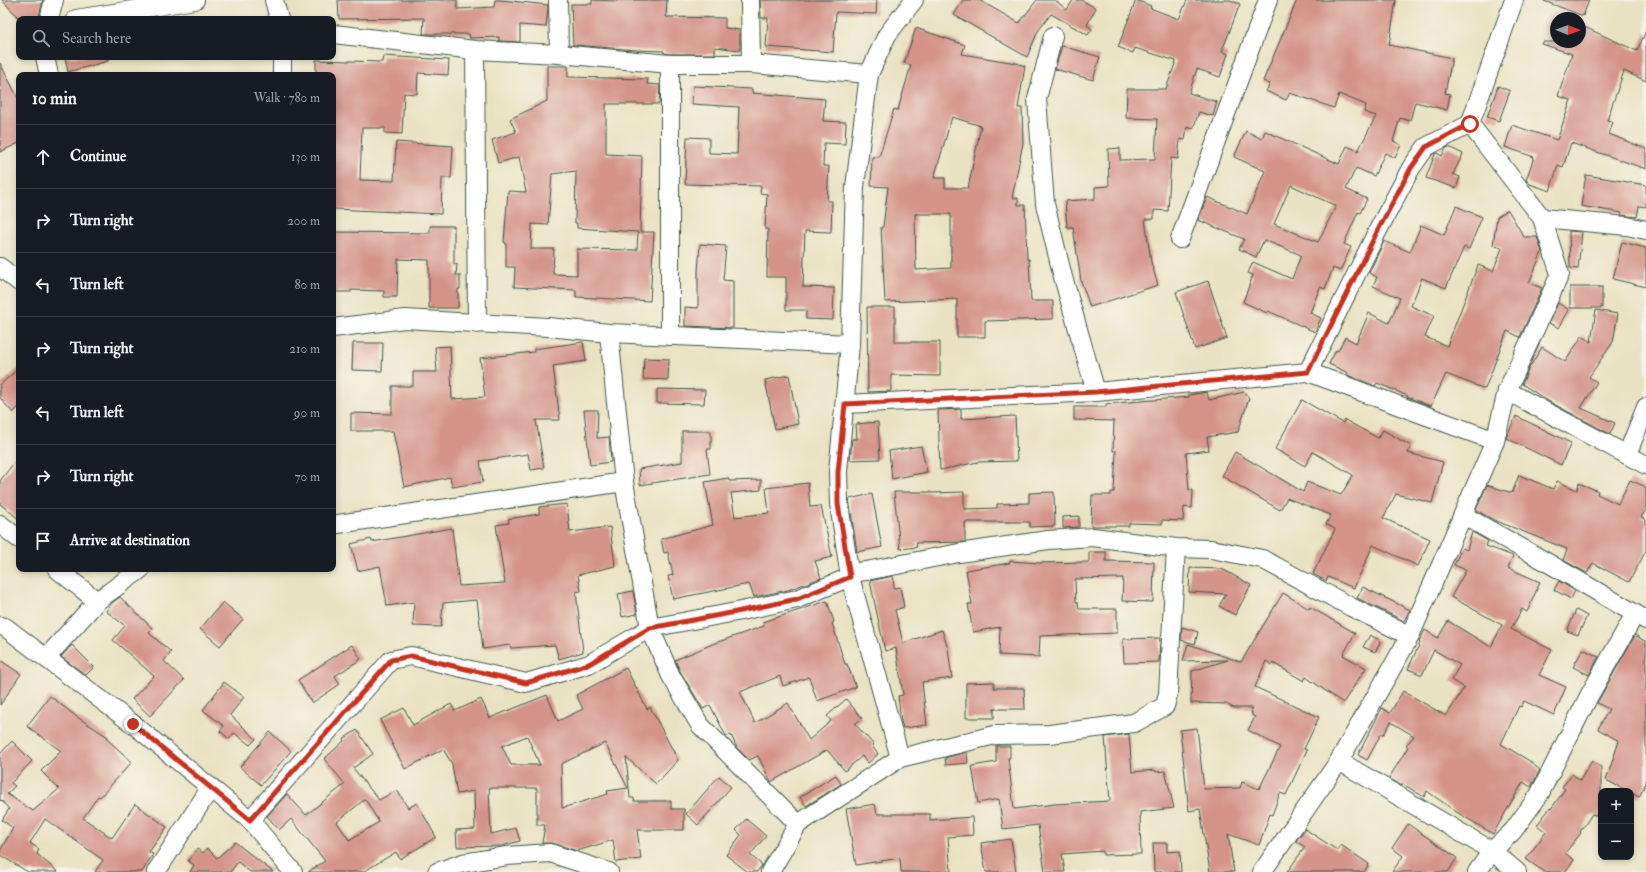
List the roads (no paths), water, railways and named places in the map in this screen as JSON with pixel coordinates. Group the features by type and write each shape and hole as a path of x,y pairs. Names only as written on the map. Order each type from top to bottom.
{"street":[{"path":"50,16 54,0"},
{"path":"95,16 195,0"},
{"path":"274,0 278,16"},
{"path":"558,0 559,54"},
{"path":"750,0 751,64"},
{"path":"900,758 850,575 838,504 838,472 850,344 855,187 869,74 887,35 914,0"},
{"path":"1180,239 1268,0"},
{"path":"1308,372 1377,232 1411,168 1426,147 1470,124 1514,0"},
{"path":"336,34 475,50 559,54 670,64 751,64 869,74"},
{"path":"1053,36 1037,99 1045,204 1063,277 1096,392"},
{"path":"475,50 477,324"},
{"path":"46,60 48,72"},
{"path":"282,60 282,72"},
{"path":"670,64 670,336"},
{"path":"1262,872 1339,761 1410,636 1495,441 1507,391 1560,274 1542,218 1470,124"},
{"path":"1542,218 1627,226 1646,230"},
{"path":"0,267 16,280"},
{"path":"336,328 405,319 477,324 548,326 609,333 850,344"},
{"path":"609,333 624,482 650,628 672,676 700,725 798,824"},
{"path":"845,404 1096,392 1308,372 1495,441"},
{"path":"1507,391 1646,465"},
{"path":"1627,455 1646,407"},
{"path":"338,524 624,482"},
{"path":"1462,515 1550,564 1640,617 1589,696 1539,795 1513,831 1492,851 1477,872"},
{"path":"0,524 16,537"},
{"path":"250,820 391,660 411,656 526,683 589,664 650,628 797,599 850,575 959,553 1048,540 1093,537 1176,548 1211,549 1262,559 1351,607 1410,636"},
{"path":"770,872 798,824 900,758 995,735 1050,734 1134,723 1165,706 1168,694 1176,548"},
{"path":"61,572 97,600"},
{"path":"46,658 97,600 137,572"},
{"path":"0,626 4,627 133,724 250,820 293,872"},
{"path":"1339,761 1492,851 1518,872"},
{"path":"156,872 211,788"},
{"path":"437,872 462,863 507,856 550,854 609,872"}]}
